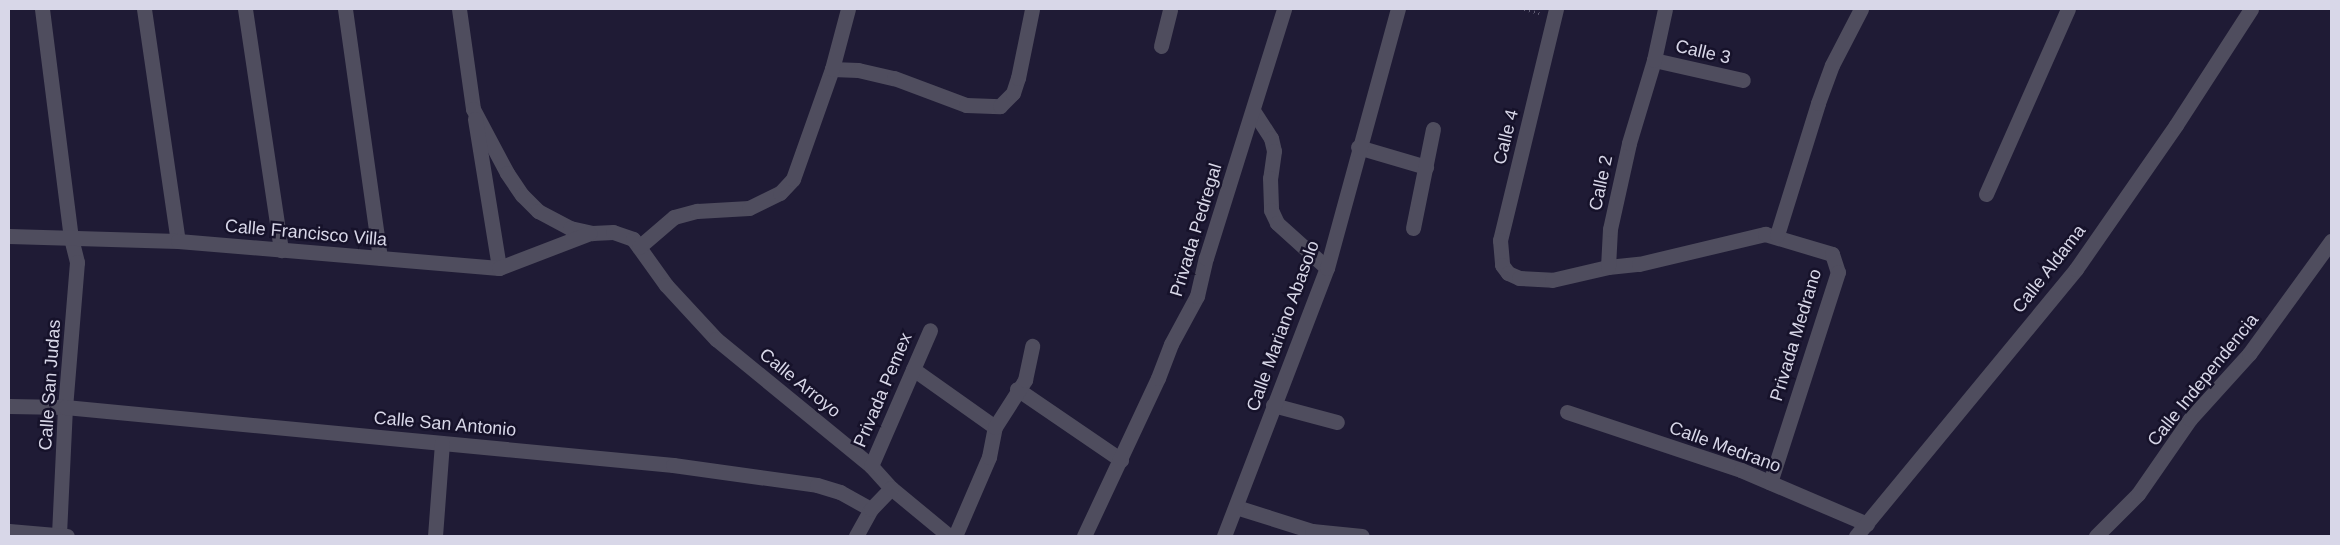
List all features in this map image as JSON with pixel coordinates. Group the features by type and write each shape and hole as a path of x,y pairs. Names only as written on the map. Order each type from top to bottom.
{"street":[{"name":"Calle San Judas","path":"42,9 70,238 78,262 65,407 62,536"},
{"path":"144,9 178,241"},
{"path":"245,9 280,250"},
{"path":"345,9 380,258"},
{"path":"460,9 482,176 499,268"},
{"path":"473,109 507,173 522,195 538,211 555,221 592,233 624,234 640,247 674,217 697,211 749,208 780,193 801,163 832,69 848,9"},
{"path":"832,69 858,70 894,78 966,105 1000,106 1013,93 1018,78 1032,9"},
{"path":"1161,46 1170,9"},
{"name":"Privada Pedregal","path":"1084,536 1171,344 1197,296 1206,258 1254,112 1284,9"},
{"name":"Calle Mariano Abasolo","path":"1224,536 1326,268 1358,146 1398,9"},
{"name":"Calle 4","path":"1556,9 1500,240 1499,257 1508,273 1519,278 1552,280 1608,267"},
{"name":"Calle 2","path":"1608,267 1610,229 1626,152 1654,60 1665,9"},
{"path":"1608,267 1639,264 1752,236 1777,235 1818,103 1832,65 1861,9"},
{"path":"1986,194 2068,9"},
{"name":"Calle Aldama","path":"1856,536 2076,269 2251,9"},
{"name":"Calle 3","path":"1654,60 1743,80"},
{"path":"1254,112 1265,126 1274,151 1270,178 1271,210 1277,223 1326,268"},
{"path":"1413,228 1433,129"},
{"path":"1358,146 1426,167"},
{"name":"Calle Francisco Villa","path":"9,236 178,241 499,268 592,233"},
{"name":"Privada Medrano","path":"1770,482 1838,272 1832,254 1777,235"},
{"name":"Calle Independencia","path":"2096,536 2138,494 2190,420 2249,354 2331,241"},
{"name":"Calle Arroyo","path":"640,247 666,284 716,339 871,466 891,488 950,536"},
{"name":"Privada Pemex","path":"871,466 930,330"},
{"path":"955,536 989,457 995,427 1017,389 1025,380 1032,346"},
{"path":"913,369 995,427"},
{"path":"1017,389 1120,460"},
{"path":"1274,405 1337,422"},
{"name":"Calle San Antonio","path":"9,406 65,407 673,465 790,480 840,492 871,509"},
{"name":"Calle Medrano","path":"1567,412 1770,482 1867,524"},
{"path":"435,536 442,443"},
{"path":"856,536 871,509 891,488"},
{"path":"1236,507 1312,531 1362,536"},
{"path":"9,531 62,536"}]}
